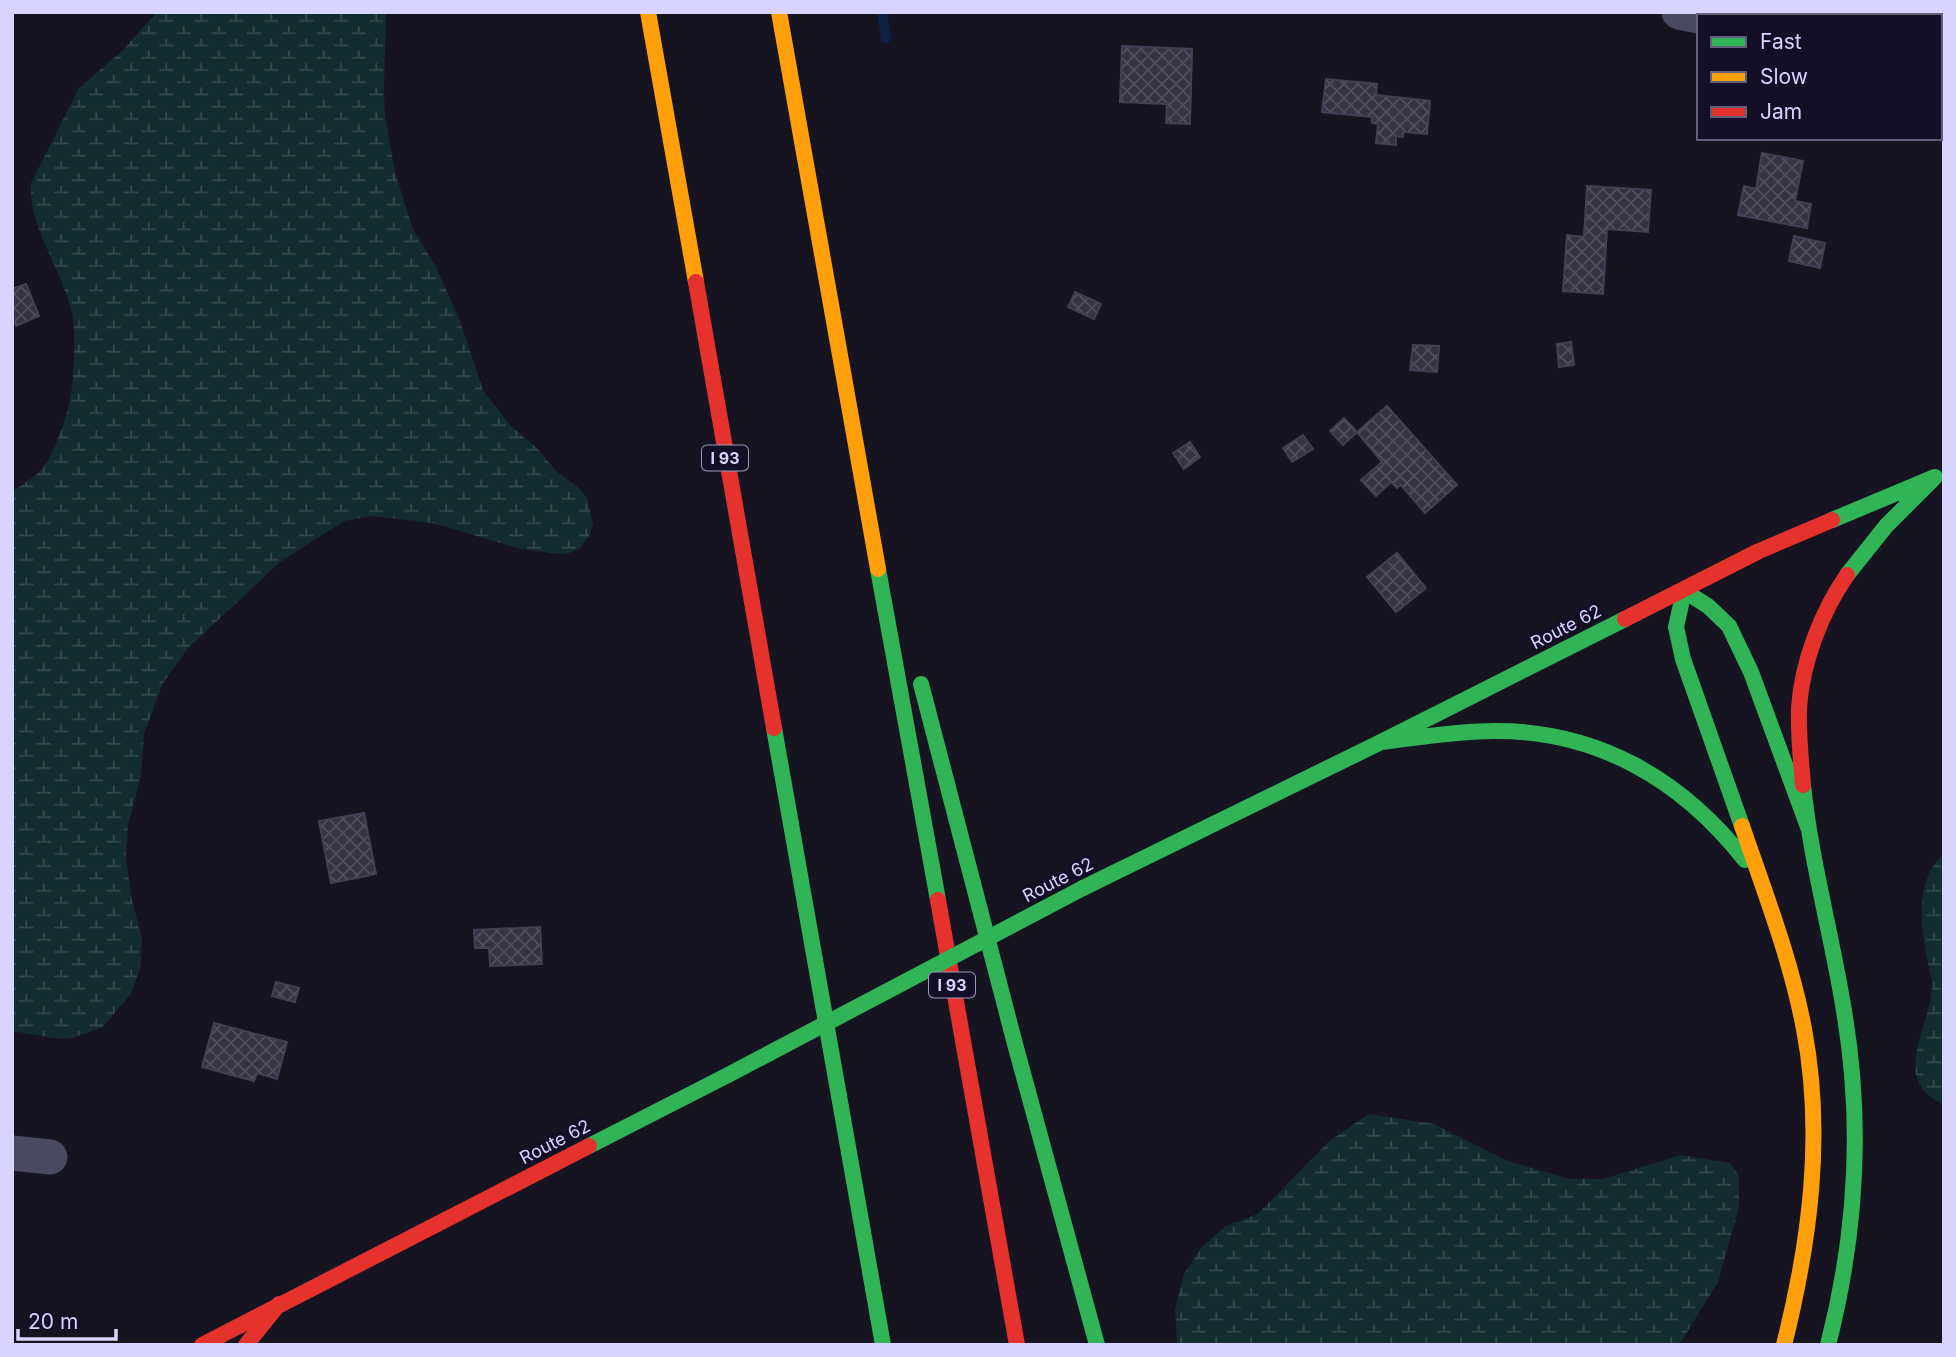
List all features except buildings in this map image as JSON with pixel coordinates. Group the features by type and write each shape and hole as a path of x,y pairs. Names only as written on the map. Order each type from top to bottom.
{"main road":[{"name":"I 93","path":"648,12 803,904 883,1345"},
{"name":"I 93","path":"779,12 1017,1345"},
{"path":"847,402 904,618"},
{"path":"1828,1345 1839,1308 1849,1253 1856,1137 1854,1081 1846,1017 1808,827 1802,776 1800,703 1812,647 1821,621 1847,573 1875,538 1939,475"},
{"name":"Route 62","path":"202,1345 728,1075 1083,888 1684,591 1759,551 1939,475"},
{"path":"1784,1345 1808,1239 1815,1152 1809,1054 1798,1000 1770,908 1683,659 1676,627 1684,591 1708,606 1729,626 1751,671 1808,827"},
{"path":"918,671 1097,1345"},
{"path":"1381,742 1483,731 1519,732 1578,742 1625,759 1669,784 1720,829 1759,881 1770,908"},
{"path":"803,904 835,1166"},
{"path":"246,1345 279,1304"}],"street":[{"path":"1678,12 1697,16"},
{"path":"12,1153 50,1157"}],"green space":[{"path":"157,12 386,12 385,117 395,172 412,227 436,267 460,321 483,390 509,424 539,450 556,471 579,488 587,498 593,524 589,536 580,548 567,554 521,549 433,523 373,516 344,521 280,562 188,648 163,683 144,734 141,777 128,824 126,856 131,897 142,938 141,965 132,992 103,1027 61,1039 12,1031 12,491 39,472 54,448 69,405 74,357 71,309 39,229 31,198 31,183 79,88 123,50"},
{"path":"1944,853 1944,1104 1922,1089 1917,1079 1915,1064 1932,986 1923,931 1922,903 1928,876"},
{"path":"1369,1114 1434,1124 1508,1161 1570,1179 1603,1179 1681,1155 1730,1163 1739,1176 1739,1208 1718,1282 1679,1345 1177,1345 1175,1309 1184,1274 1202,1247 1226,1226 1258,1214 1328,1142"}],"waterway":[{"path":"882,12 886,38"}],"traffic: fast":[{"path":"1832,520 1935,477"},
{"path":"1847,575 1886,526 1935,477"},
{"path":"878,569 938,900"},
{"path":"1742,826 1683,659 1676,627 1684,591 1708,606 1729,626 1751,672 1808,827"},
{"path":"1083,888 1625,619"},
{"path":"921,684 1097,1345"},
{"path":"774,728 883,1345"},
{"path":"1381,742 1451,733 1493,731 1568,739 1602,750 1635,765 1694,806 1745,860"},
{"path":"1803,785 1811,843 1845,1017 1854,1100 1854,1182 1850,1223 1838,1304 1828,1345"},
{"path":"728,1075 1083,888"},
{"path":"589,1146 728,1075"}],"traffic: slow":[{"path":"648,12 696,282"},
{"path":"779,12 878,569"},
{"path":"1742,826 1792,978 1810,1069 1813,1108 1811,1188 1801,1267 1784,1345"}],"traffic: jam":[{"path":"696,282 774,728"},
{"path":"1625,619 1759,551 1832,520"},
{"path":"1803,785 1799,708 1804,673 1821,622 1847,575"},
{"path":"938,900 1017,1345"},
{"path":"202,1345 589,1146"},
{"path":"246,1345 279,1304"}]}
